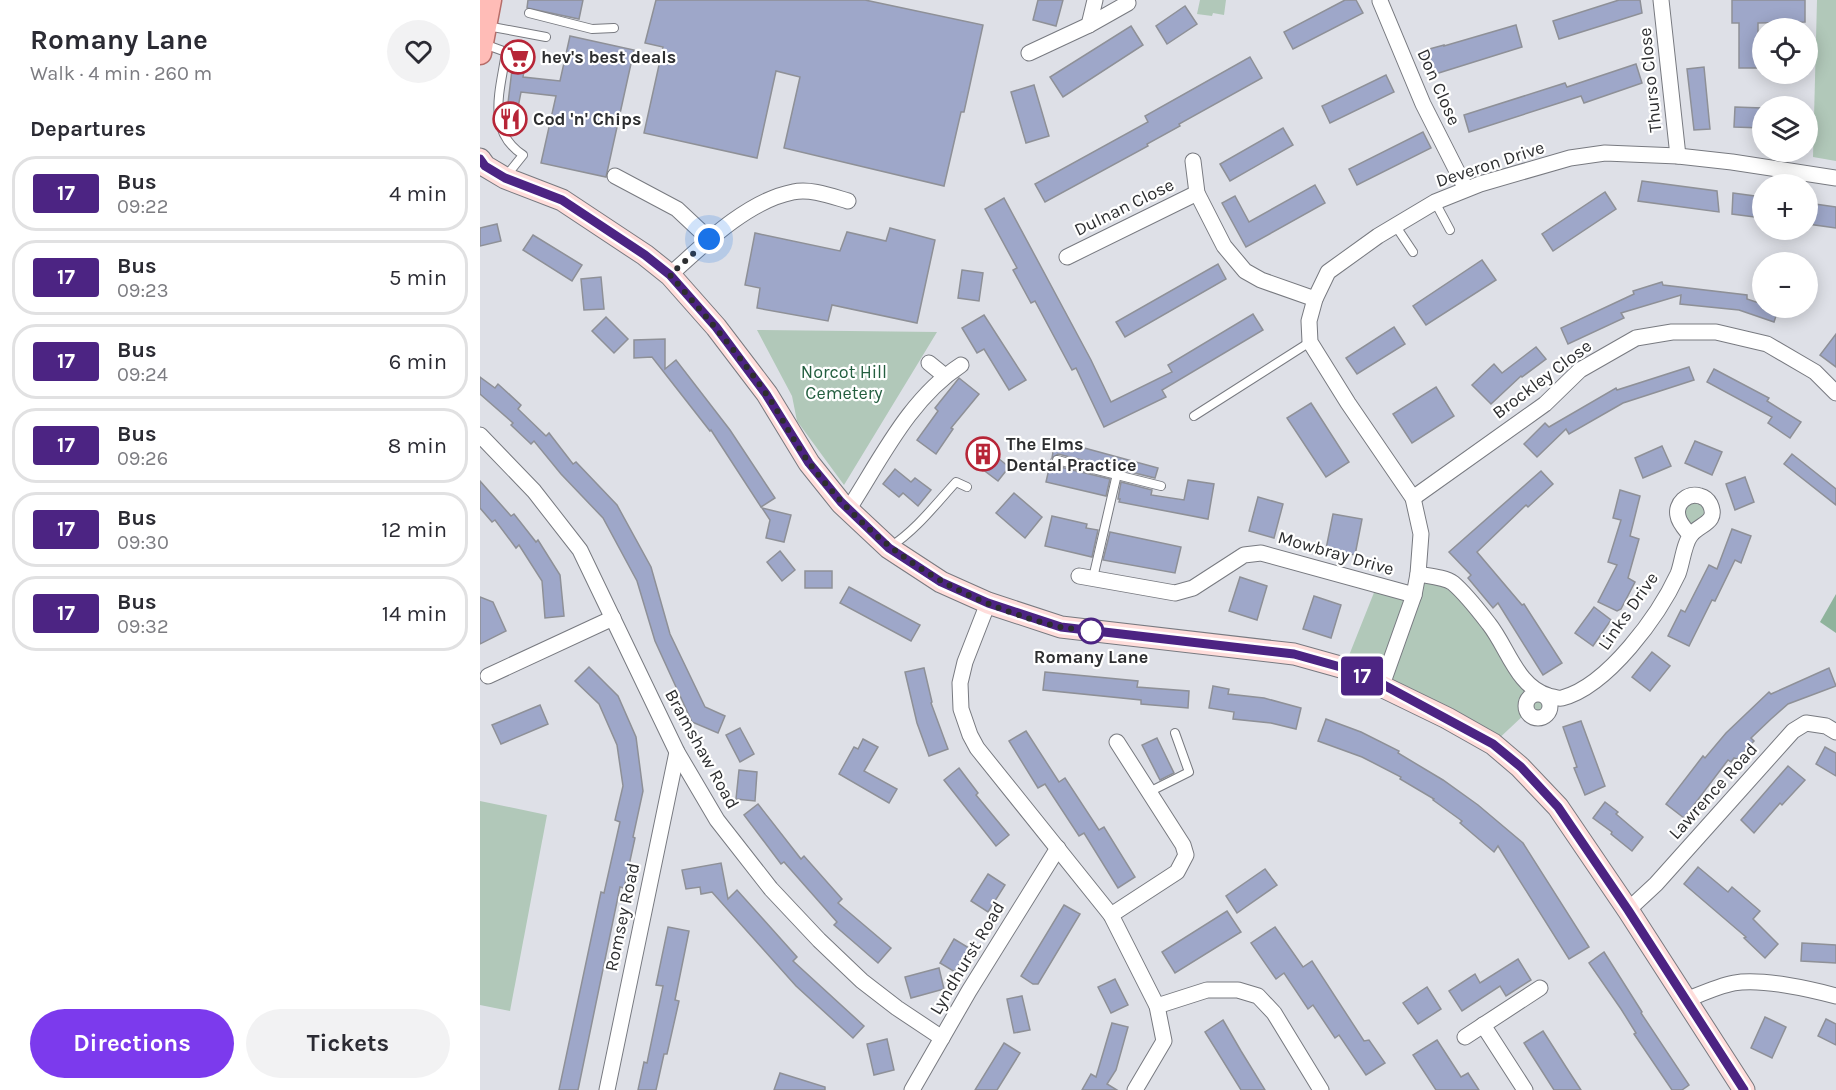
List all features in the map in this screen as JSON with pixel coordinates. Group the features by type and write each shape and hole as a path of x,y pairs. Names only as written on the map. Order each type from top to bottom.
{"main road":[{"path":"482,39 490,0"}],"street":[{"path":"1089,25 1095,0"},
{"name":"Thurso Close","path":"1661,0 1678,156"},
{"name":"Don Close","path":"1380,1 1423,104 1466,189"},
{"path":"1029,53 1089,25 1128,3"},
{"name":"Deveron Drive","path":"1310,342 1309,321 1315,299 1328,272 1395,225 1435,202 1503,176 1570,158 1605,153 1678,156 1836,178"},
{"path":"480,159 485,166 505,178 562,200 645,255 670,275 716,327 766,394 809,463 848,510 889,548 941,582 988,603 1061,627 1294,654 1344,668 1382,684 1493,744 1521,767 1558,807 1628,910 1744,1090"},
{"name":"Dulnan Close","path":"1193,161 1197,193 1224,246 1245,271 1261,280 1315,299"},
{"path":"480,175 505,178"},
{"path":"615,176 677,209 709,239"},
{"path":"670,275 709,239 739,217 771,199 794,191 818,193 848,201"},
{"name":"Dulnan Close","path":"1067,257 1197,193"},
{"name":"Brockley Close","path":"1409,491 1545,404 1580,370 1636,338 1672,332 1716,332 1767,344 1815,372 1836,393"},
{"path":"1310,342 1348,403 1409,491 1421,534 1414,595 1382,684"},
{"path":"929,363 945,376"},
{"path":"848,510 912,410 945,376 961,365"},
{"name":"Bramshaw Road","path":"480,435 534,491 580,550 677,752 717,820 771,890 819,940 862,981 942,1038"},
{"name":"Links Drive","path":"1418,574 1451,582 1490,624 1524,681 1541,693 1560,699 1578,691 1612,668 1639,636 1663,602 1679,572 1690,535"},
{"name":"Mowbray Drive","path":"1086,577 1174,593 1193,588 1244,555 1261,553 1414,595"},
{"path":"988,603 965,662 960,683 961,709 977,748 1111,915 1158,1006 1164,1041 1135,1090"},
{"path":"488,676 613,618"},
{"name":"Lawrence Road","path":"1628,910 1656,884 1792,731 1806,723 1826,726 1836,732"},
{"path":"1111,915 1177,872 1186,855 1183,845 1117,742"},
{"name":"Romsey Road","path":"607,1090 677,752"},
{"name":"Lyndhurst Road","path":"912,1090 1058,848"},
{"path":"1686,1000 1734,983 1751,982 1813,990 1836,996"},
{"path":"1465,1037 1540,988"},
{"path":"1158,1006 1206,990 1238,990 1258,996 1274,1013 1321,1090"},
{"path":"1483,1026 1525,1090"}],"lane":[{"path":"530,13 592,29 614,27"},
{"path":"482,39 546,37"},
{"path":"482,39 506,52 497,116 503,135 513,148 523,155 505,178"},
{"path":"1435,202 1450,230"},
{"path":"1395,225 1413,252"},
{"path":"1194,416 1310,342"},
{"path":"1057,460 1161,486"},
{"path":"1086,577 1117,474"},
{"path":"889,548 913,530 956,482 967,487"},
{"path":"1149,792 1189,772 1175,733"}],"green space":[{"path":"1200,0 1226,0 1224,15 1197,14"},
{"path":"1817,0 1836,0 1836,161 1818,158 1818,96 1815,96 1815,84 1818,84"},
{"name":"Norcot Hill Cemetery","path":"757,330 937,332 844,485 797,421 792,396"},
{"path":"1690,495 1711,507 1690,535 1678,507"},
{"path":"1418,574 1451,582 1550,701 1550,710 1543,718 1535,718 1527,712 1493,744 1344,668 1377,585 1414,595"},
{"path":"1836,594 1836,633 1820,622"},
{"path":"480,801 547,815 510,1011 480,1005"}],"building":[{"path":"528,0 583,0 579,19 527,8"},
{"path":"656,0 865,0 983,25 964,112 961,112 944,186 784,148 800,77 776,71 757,158 644,133 663,47 645,43"},
{"path":"1038,0 1063,0 1056,26 1033,20"},
{"path":"1345,0 1356,0 1363,13 1293,49 1284,32"},
{"path":"1619,0 1640,0 1642,13 1559,39 1553,21"},
{"path":"1732,0 1805,0 1805,18 1752,18 1752,68 1739,68 1739,23 1732,23"},
{"path":"1185,6 1197,24 1167,44 1156,26"},
{"path":"1516,25 1522,47 1429,76 1422,51"},
{"path":"1131,26 1143,45 1063,97 1050,77"},
{"path":"570,36 634,50 606,177 541,163 556,96 521,92 514,128 508,127 506,120 515,44 528,46 523,77 560,81"},
{"path":"1250,57 1262,78 1179,124 1180,126 1147,144 1148,146 1045,202 1035,184 1148,122 1145,116"},
{"path":"1636,64 1642,83 1584,103 1581,96 1469,132 1464,115 1565,83 1567,87"},
{"path":"1704,67 1710,129 1694,130 1687,69"},
{"path":"1386,75 1394,92 1330,123 1322,106"},
{"path":"1034,85 1049,136 1026,143 1011,92"},
{"path":"1735,107 1752,108 1752,128 1734,127"},
{"path":"1283,128 1293,145 1230,181 1220,164"},
{"path":"1423,132 1431,148 1357,185 1349,169"},
{"path":"1642,181 1717,191 1719,212 1638,201"},
{"path":"1315,185 1325,203 1246,247 1222,203 1235,196 1249,222"},
{"path":"1605,192 1616,209 1553,251 1542,234"},
{"path":"1733,193 1752,196 1752,217 1732,214"},
{"path":"1004,198 1111,402 1172,372 1168,365 1253,314 1263,330 1162,390 1166,397 1104,427 1076,368 1072,370 1035,301 1031,303 1013,270 1017,268 985,209"},
{"path":"1818,204 1836,207 1836,228 1818,225"},
{"path":"497,224 501,241 480,246 480,228"},
{"path":"890,228 935,240 917,323 832,305 828,321 757,308 760,288 745,285 755,233 840,251 847,232 886,241"},
{"path":"533,235 582,265 572,281 523,250"},
{"path":"1482,260 1496,280 1426,325 1413,306"},
{"path":"1218,264 1226,279 1125,337 1116,322"},
{"path":"962,270 983,273 979,301 958,298"},
{"path":"601,277 604,309 584,310 581,279"},
{"path":"1662,282 1663,285 1747,295 1747,299 1752,301 1752,314 1739,310 1680,304 1681,295 1621,313 1624,318 1568,344 1561,328 1634,294 1633,291"},
{"path":"984,315 1026,380 1009,390 984,349 977,353 962,328"},
{"path":"606,317 628,339 614,353 592,331"},
{"path":"1762,318 1775,318 1774,322"},
{"path":"1394,327 1405,344 1357,374 1346,358"},
{"path":"1836,334 1836,367 1820,355"},
{"path":"665,339 665,369 676,360 730,430 775,498 761,507 711,430 652,357 634,358 634,340"},
{"path":"1536,347 1546,359 1521,376 1491,404 1472,385 1494,364 1502,373"},
{"path":"1689,367 1694,380 1623,403 1569,434 1566,429 1537,457 1524,444 1545,423 1549,427 1616,388 1617,390"},
{"path":"1714,369 1769,398 1767,401 1801,422 1790,438 1768,423 1772,417 1707,382"},
{"path":"480,377 495,388 498,384 521,405 518,409 546,436 549,433 573,464 576,462 617,505 651,567 670,634 705,707 725,716 718,733 692,722 655,641 637,581 603,518 561,474 534,441 531,444 511,425 513,423 480,394"},
{"path":"959,378 979,394 951,428 953,429 936,454 917,440 938,411 935,408"},
{"path":"1436,387 1454,416 1412,443 1393,414"},
{"path":"1311,403 1349,462 1326,477 1287,418"},
{"path":"1055,440 1158,468 1155,478 1058,454 1052,458"},
{"path":"1695,441 1722,452 1712,475 1685,463"},
{"name":"The Elms Dental Practice","path":"981,444 1009,467 998,481 969,459"},
{"path":"1662,446 1671,466 1643,478 1635,458"},
{"path":"1792,454 1836,489 1836,505 1784,464"},
{"path":"1051,460 1056,466 1110,479 1106,496 1046,482"},
{"path":"895,469 911,482 915,478 931,490 918,506 903,493 899,497 883,484"},
{"path":"1541,471 1553,484 1528,507 1526,505 1477,552 1522,605 1524,604 1562,663 1543,675 1498,603 1493,608 1468,578 1471,575 1449,552"},
{"path":"1745,477 1754,502 1735,510 1726,484"},
{"path":"1188,480 1214,484 1208,519 1119,502 1120,499 1118,499 1121,482 1152,490 1151,495 1184,500"},
{"path":"480,481 511,516 514,514 536,542 538,540 560,575 564,616 545,618 542,581 519,545 516,548 495,520 492,522 480,508"},
{"path":"1620,490 1640,496 1630,536 1639,539 1628,578 1635,582 1621,609 1617,611 1598,602 1617,565 1608,562 1621,520 1613,518"},
{"path":"1014,493 1042,517 1025,538 996,513"},
{"path":"1258,497 1283,504 1274,538 1249,531"},
{"path":"762,508 791,515 784,542 766,538 770,520"},
{"path":"1333,514 1362,519 1355,555 1326,549"},
{"path":"1052,516 1087,524 1086,528 1098,530 1092,557 1045,546"},
{"path":"1732,529 1751,536 1741,563 1735,560 1689,646 1668,636 1681,610 1685,612 1709,565 1717,569"},
{"path":"1110,532 1181,547 1175,573 1103,560"},
{"path":"780,551 795,570 782,581 767,562"},
{"path":"805,571 832,571 832,588 805,588"},
{"path":"1240,577 1267,586 1257,620 1229,611"},
{"path":"849,587 920,625 911,641 840,603"},
{"path":"1314,596 1341,605 1331,638 1303,629"},
{"path":"480,597 493,602 506,631 480,644"},
{"path":"1594,607 1611,620 1593,646 1575,633"},
{"path":"1652,652 1670,666 1650,691 1632,677"},
{"path":"589,667 618,696 636,737 643,791 633,837 635,838 624,888 620,887 578,1090 559,1090 601,892 604,893 620,822 615,820 623,786 617,745 599,704 575,681"},
{"path":"924,668 931,703 948,749 929,756 917,723 905,672"},
{"path":"1829,668 1836,686 1788,704 1751,738 1754,741 1737,759 1734,758 1731,762 1728,760 1684,818 1666,804 1703,756 1705,758 1726,733 1769,692 1771,694"},
{"path":"1045,672 1138,681 1137,687 1189,691 1188,708 1141,704 1141,700 1043,690"},
{"path":"1213,686 1229,689 1228,694 1264,698 1301,708 1296,729 1271,723 1233,719 1234,712 1209,708"},
{"path":"540,705 548,724 501,744 492,725"},
{"path":"1326,719 1361,732 1399,751 1398,753 1443,780 1478,805 1523,843 1589,947 1569,959 1498,846 1494,852 1460,823 1462,821 1434,799 1400,779 1401,777 1362,757 1318,741"},
{"path":"1581,721 1605,786 1585,795 1574,768 1577,767 1563,727"},
{"path":"740,728 754,754 740,762 726,735"},
{"path":"1026,731 1059,782 1065,778 1099,830 1104,827 1135,877 1118,888 1084,833 1079,836 1045,784 1038,788 1009,741"},
{"path":"1157,738 1174,773 1160,780 1142,745"},
{"path":"863,739 878,747 864,771 897,789 889,803 839,774 854,747 858,749"},
{"path":"1825,747 1836,753 1836,776 1816,764"},
{"path":"1788,766 1805,780 1782,805 1780,803 1754,833 1741,820"},
{"path":"959,768 978,793 976,795 1009,835 996,846 944,780"},
{"path":"739,770 757,772 755,801 736,799"},
{"path":"1605,802 1643,837 1632,851 1593,818"},
{"path":"758,804 801,859 804,856 842,899 838,903 891,948 878,963 834,925 837,922 784,862 781,864 744,815"},
{"path":"721,863 728,899 737,890 797,957 793,961 864,1026 853,1038 796,986 712,892 701,894 700,887 686,889 682,870"},
{"path":"1698,867 1728,892 1732,887 1760,911 1753,919 1778,944 1765,958 1744,938 1746,937 1684,884"},
{"path":"1265,869 1277,885 1237,913 1226,896"},
{"path":"988,874 1005,885 988,912 971,901"},
{"path":"1064,905 1080,914 1038,984 1033,984 1021,976"},
{"path":"1227,911 1241,932 1175,973 1162,952"},
{"path":"668,927 689,931 675,1000 679,1001 656,1090 638,1090 644,1062 647,1063 663,986 656,985"},
{"path":"1275,927 1303,967 1312,961 1364,1041 1369,1040 1385,1063 1366,1075 1339,1035 1335,1038 1313,1005 1308,1009 1284,973 1276,979 1251,943"},
{"path":"954,939 969,948 955,972 940,963"},
{"path":"1802,943 1836,945 1836,963 1801,961"},
{"path":"1604,952 1689,1085 1682,1090 1672,1090 1589,963"},
{"path":"1518,959 1531,980 1506,996 1500,986 1462,1011 1449,991 1475,974 1480,983"},
{"path":"939,968 944,989 911,998 905,977"},
{"path":"1115,979 1128,1005 1111,1013 1098,987"},
{"path":"1427,987 1441,1009 1418,1024 1403,1003"},
{"path":"1022,996 1030,1030 1014,1033 1007,999"},
{"path":"1765,1017 1786,1027 1772,1058 1751,1048"},
{"path":"1826,1019 1836,1024 1836,1045 1818,1036"},
{"path":"1223,1020 1265,1090 1241,1090 1205,1032"},
{"path":"1112,1023 1128,1027 1116,1070 1107,1084 1117,1090 1082,1090 1091,1074 1096,1077"},
{"path":"1543,1031 1581,1090 1554,1090 1524,1043"},
{"path":"887,1039 894,1070 874,1075 867,1044"},
{"path":"1437,1040 1461,1077 1468,1073 1479,1090 1436,1090 1413,1055"},
{"path":"1004,1043 1020,1053 997,1090 975,1090"},
{"path":"780,1073 825,1087 825,1090 774,1090"}],"bus line":[{"name":"17","path":"480,159 485,166 505,178 562,200 645,255 670,275 716,327 766,394 809,463 848,510 889,548 941,582 988,603 1061,627 1294,654 1344,668 1382,684 1493,744 1521,767 1558,807 1628,910 1744,1090"}],"place":[{"name":"hev's best deals","path":"518,57"},
{"name":"Cod 'n' Chips","path":"510,119"},
{"name":"The Elms Dental Practice","path":"983,454"},
{"name":"Romany Lane","path":"1091,631"}],"route":[{"path":"709,239 670,275 716,327 766,394 809,463 848,510 889,548 941,582 988,603 1061,627 1091,631"}]}
